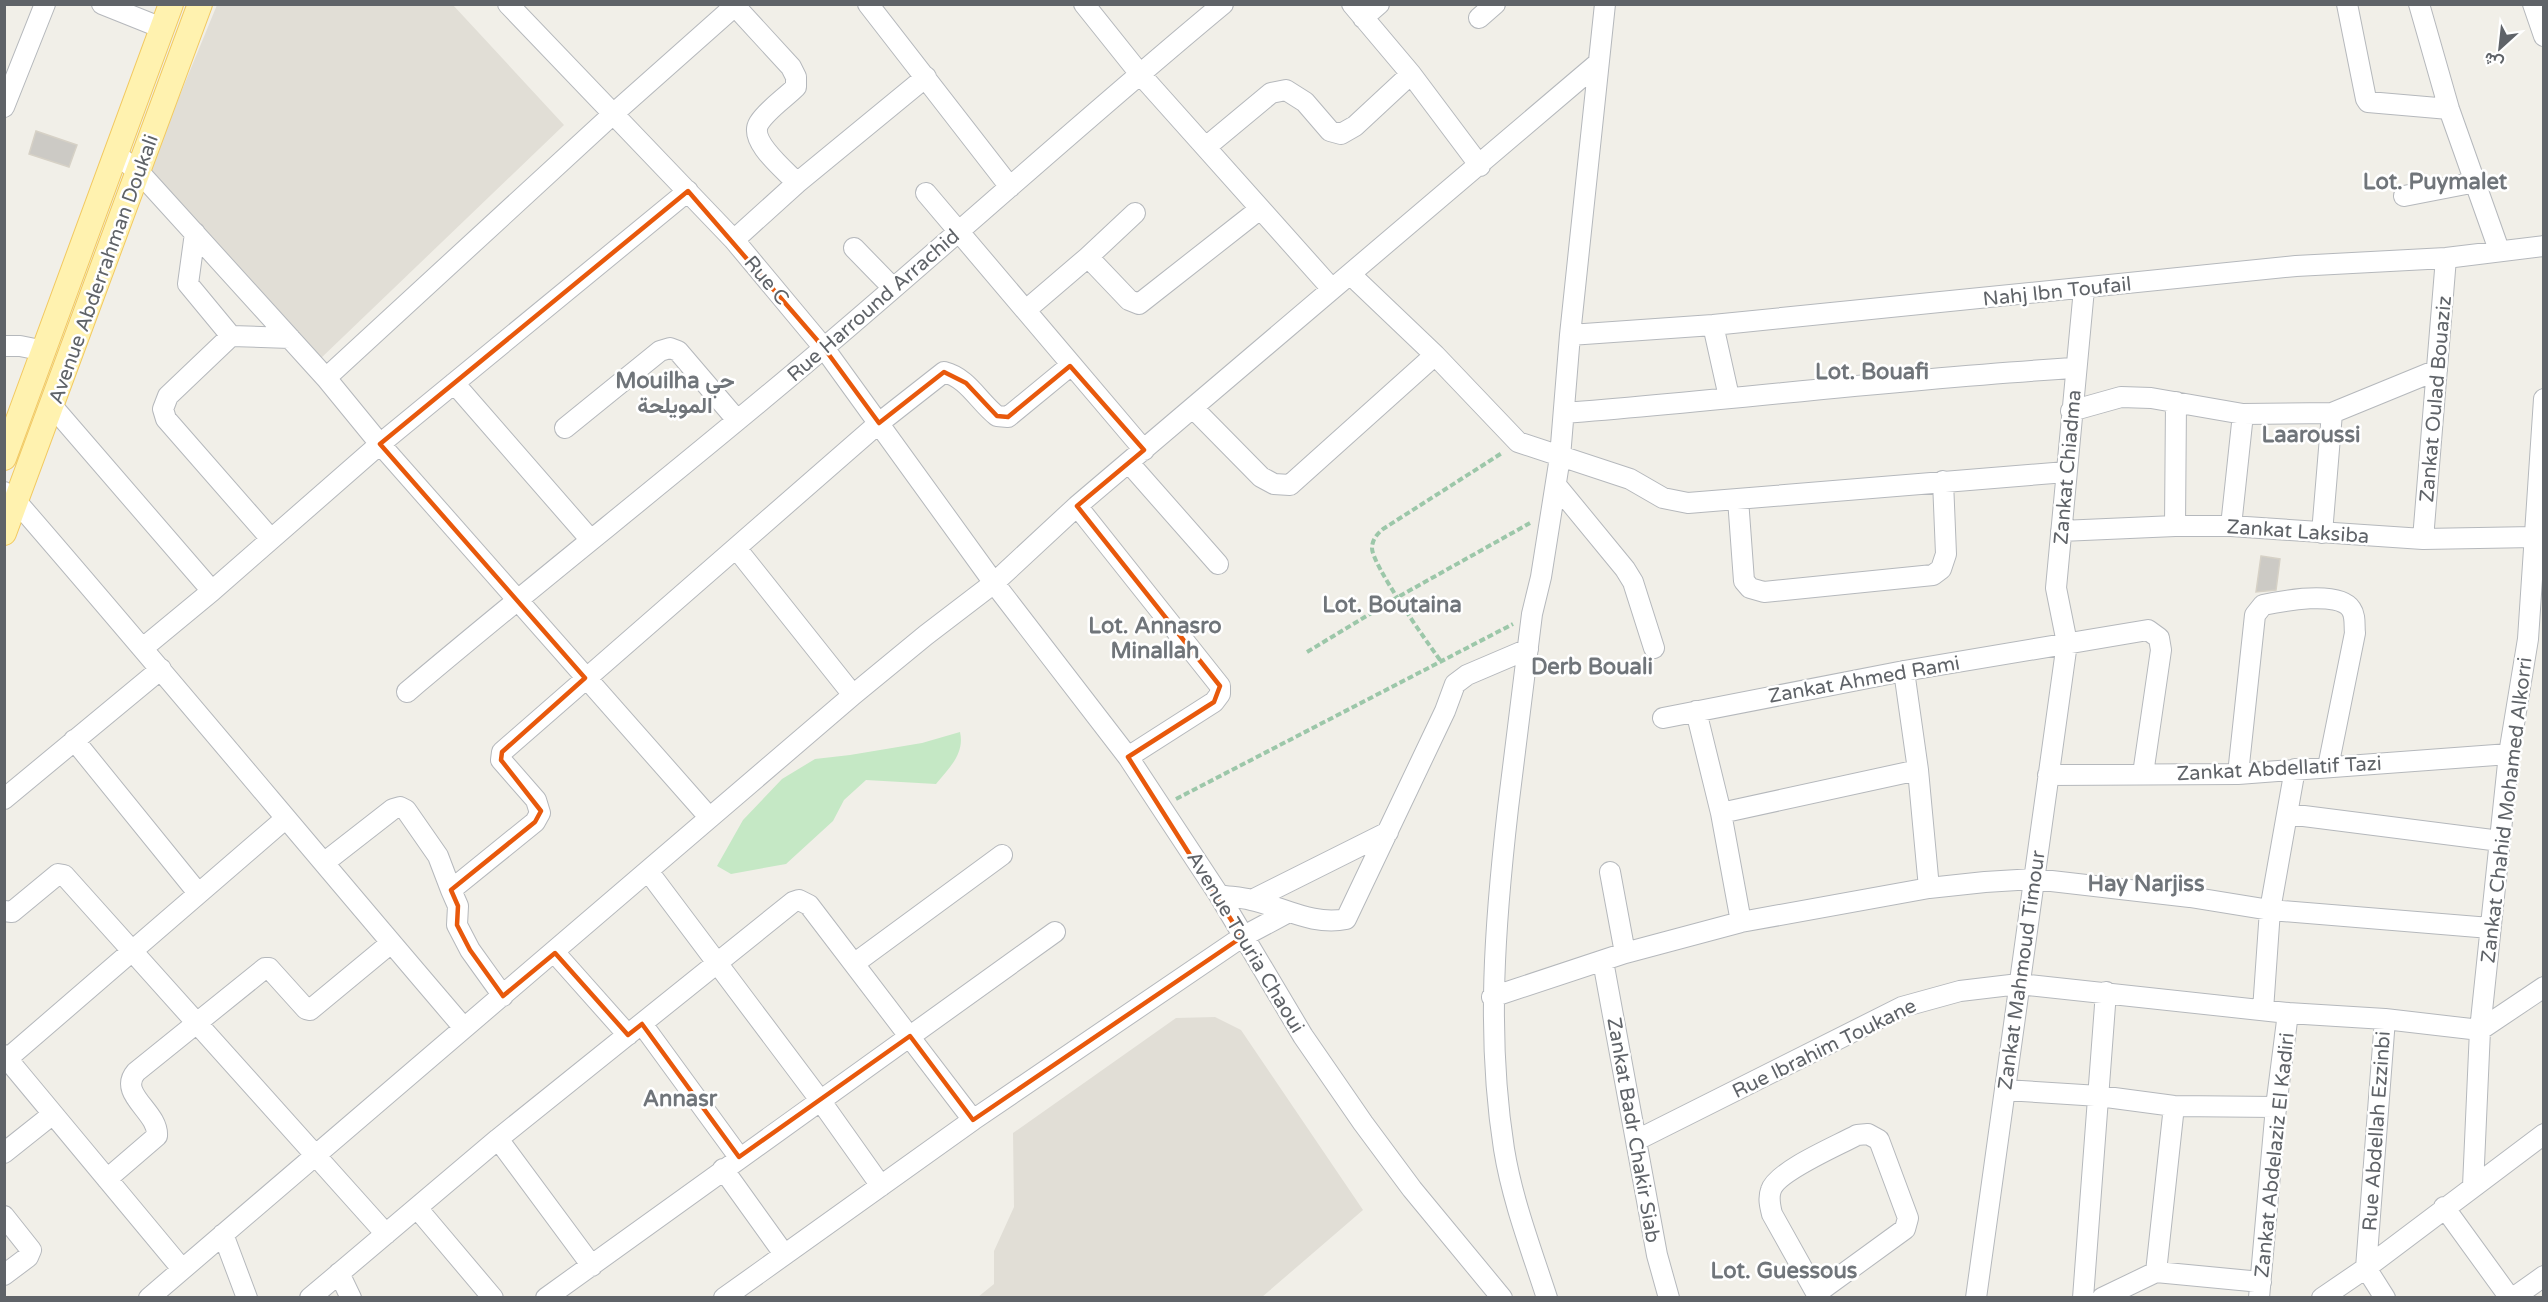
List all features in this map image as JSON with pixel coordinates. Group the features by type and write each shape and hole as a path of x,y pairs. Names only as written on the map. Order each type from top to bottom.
{"main road":[{"name":"Avenue Abderrahman Doukali","path":"4,458 171,4"},
{"name":"Avenue Abderrahman Doukali","path":"4,533 10,496 53,407 201,4"}],"street":[{"path":"4,107 45,4"},
{"path":"102,4 162,28"},
{"name":"Rue C","path":"508,4 734,240 824,348 994,583"},
{"path":"1084,4 1140,74 1332,289"},
{"name":"Rue Harround Arrachid","path":"407,692 824,348 1223,4"},
{"path":"1379,4 1357,11 1411,74 1480,166"},
{"path":"1479,18 1495,4"},
{"path":"1546,1298 1516,1199 1504,1149 1496,1073 1492,997 1499,891 1532,614 1560,457 1570,335 1605,4"},
{"path":"2347,4 2368,102 2449,109"},
{"path":"2419,4 2449,109 2499,250"},
{"path":"326,378 612,115 736,5 791,67 796,77 796,87 759,122 756,133 758,142 797,183"},
{"path":"870,5 1010,187"},
{"path":"2537,10 2544,36"},
{"path":"149,1298 853,695 994,583 1077,506 1480,166 1597,64"},
{"path":"1206,147 1271,93 1286,90 1305,102 1330,132 1341,134 1355,126 1411,74"},
{"path":"734,240 797,183 926,77"},
{"path":"117,155 139,172 326,378 380,444 709,817"},
{"path":"2404,196 2476,182"},
{"path":"143,648 212,591 380,444 688,191"},
{"path":"926,193 1026,310 1218,564"},
{"path":"1088,257 1129,300 1139,304 1260,209"},
{"path":"1026,310 1135,213"},
{"path":"195,233 188,284 231,336"},
{"name":"Nahj Ibn Toufail","path":"1570,335 1713,325 2296,266 2446,258 2544,246"},
{"path":"854,248 893,288"},
{"name":"Zankat Oulad Bouaziz","path":"2423,539 2446,258"},
{"path":"1350,274 1435,355 1518,442 1630,479 1663,498 1689,503 2066,472"},
{"name":"Zankat Chiadma","path":"2067,643 2056,588 2084,289"},
{"path":"1713,325 1728,397"},
{"path":"271,539 166,419 163,409 168,396 231,336 290,338"},
{"path":"4,346 20,346 45,351"},
{"path":"565,428 660,351 670,348 678,351 737,420"},
{"path":"1193,408 1261,477 1274,484 1290,485 1435,355"},
{"path":"451,890 538,819 540,813 536,800 501,760 502,752 879,423 944,372 957,375 966,382 997,416 1008,417 1070,366"},
{"path":"1564,413 1680,404 1728,397 1952,375 2075,368"},
{"path":"2072,411 2121,397 2151,398 2243,414 2332,413 2436,370"},
{"path":"454,383 590,539"},
{"name":"Zankat Chahid Mohamed Alkorri","path":"2473,1186 2480,1030 2509,754 2536,639 2534,537 2544,399"},
{"path":"2175,526 2176,402"},
{"path":"53,407 212,591"},
{"path":"2322,533 2332,413"},
{"path":"2231,526 2243,414"},
{"path":"1738,499 1744,581 1750,588 1764,592 1933,575 1941,569 1946,554 1943,481"},
{"path":"1556,485 1625,569 1633,582 1654,648"},
{"path":"10,496 161,669 285,819 325,862 464,1028"},
{"path":"1077,506 1220,686 1220,694 1214,702 1128,757"},
{"name":"Zankat Laksiba","path":"2061,531 2231,526 2423,539 2534,537"},
{"path":"736,548 853,695"},
{"name":"Avenue Touria Chaoui","path":"994,583 1128,757 1162,806 1219,895 1303,1036 1363,1123 1412,1189 1502,1298"},
{"path":"2238,774 2255,615 2263,605 2298,599 2336,600 2350,607 2354,613 2353,643 2328,767"},
{"name":"Zankat Ahmed Rami","path":"1663,718 1904,671 2148,630 2159,638 2161,650 2143,774"},
{"name":"Zankat Mahmoud Timour","path":"1976,1298 2067,643"},
{"path":"1219,895 1252,900 1287,913 1333,922 1346,919 1445,711 1455,684 1467,675 1528,649"},
{"path":"4,799 161,669"},
{"path":"1904,671 1918,771 1929,888"},
{"path":"1696,711 1721,813 1741,922"},
{"path":"74,740 198,893"},
{"name":"Zankat Abdellatif Tazi","path":"2048,776 2238,774 2509,754"},
{"path":"2263,1010 2270,910 2295,769"},
{"path":"1721,813 1918,771"},
{"path":"325,862 393,809 400,807 406,810 438,856 458,906 458,925 470,950 503,996"},
{"path":"2288,814 2500,841"},
{"path":"182,1269 6,1057 285,819"},
{"path":"1252,900 1388,832"},
{"path":"855,963 1002,855"},
{"path":"648,871 718,962 881,1186"},
{"path":"1610,872 1625,953"},
{"path":"4,911 12,912 62,874 317,1154 386,1234"},
{"path":"1492,997 1625,953 1741,922 1929,888 2034,879 2190,897 2270,910 2490,928"},
{"path":"310,1298 498,1139 793,902 799,900 808,905 855,963 973,1120"},
{"path":"724,1298 973,1120 1242,937 1287,913"},
{"path":"546,1298 739,1157 1055,932"},
{"path":"107,1179 157,1136 155,1123 131,1089 132,1076 267,967 310,1010 391,943"},
{"path":"555,952 635,1029 739,1157"},
{"name":"Zankat Badr Chakir Siab","path":"1603,961 1657,1255 1669,1298"},
{"name":"Rue Ibrahim Toukane","path":"1637,1140 1902,1007 1960,991 2019,984 2106,992"},
{"path":"2385,1019 2480,1030 2544,987"},
{"path":"2084,1298 2106,992"},
{"name":"Rue Abdellah Ezzinbi","path":"2106,992 2288,1013 2385,1019 2366,1268"},
{"name":"Zankat Abdelaziz El Kadiri","path":"2260,1290 2276,1107 2288,1013"},
{"path":"2005,1090 2098,1096 2174,1106 2276,1107"},
{"path":"2156,1272 2174,1106"},
{"path":"4,1153 53,1114"},
{"path":"1868,1134 1879,1140 1908,1218 1905,1229 1818,1295 1772,1214 1769,1201 1771,1189 1780,1176 1857,1135 1868,1134"},
{"path":"2322,1298 2366,1268 2444,1207 2544,1134"},
{"path":"498,1139 592,1266"},
{"path":"723,1169 784,1254"},
{"path":"2444,1207 2511,1298 2544,1276"},
{"path":"417,1208 493,1298"},
{"path":"4,1216 31,1250 28,1257 4,1275"},
{"path":"224,1234 247,1298"},
{"path":"2366,1268 2385,1298"},
{"path":"2102,1298 2156,1272 2260,1290"},
{"path":"339,1273 351,1298"}],"path":[{"path":"1440,660 1398,597 1373,556 1371,547 1375,537 1383,529 1518,442"},
{"path":"1307,652 1398,597 1552,510"},
{"path":"1162,806 1532,614"}],"highlighted area":[{"path":"688,191 824,348 879,423 944,372 966,383 997,416 1008,417 1070,366 1144,450 1077,506 1220,686 1214,702 1128,757 1242,937 973,1120 910,1036 739,1157 642,1024 628,1035 555,953 503,996 470,950 457,925 458,906 451,890 535,822 541,811 501,760 502,752 585,678 380,444"}],"shaded area":[{"path":"217,5 453,5 564,125 319,360 147,175"},
{"path":"1215,1017 1241,1030 1363,1210 1262,1297 978,1297 994,1284 994,1251 1014,1207 1013,1133 1176,1018"}],"green space":[{"path":"960,732 958,754 936,784 866,780 844,800 833,821 786,864 731,874 717,866 743,820 782,779 815,759 922,743"}],"building":[{"path":"36,131 77,145 69,167 29,154"},
{"path":"2261,556 2280,559 2276,590 2256,592"}],"district":[{"name":"Lot. Puymalet","path":"2435,181"},
{"name":"Lot. Bouafi","path":"1872,371"},
{"name":"Mouilha حي المويلحة","path":"675,392"},
{"name":"Laaroussi","path":"2311,434"},
{"name":"Lot. Boutaina","path":"1392,604"},
{"name":"Lot. Annasro Minallah","path":"1155,638"},
{"name":"Derb Bouali","path":"1592,666"},
{"name":"Hay Narjiss","path":"2146,883"},
{"name":"Annasr","path":"680,1098"},
{"name":"Lot. Guessous","path":"1784,1270"}]}
